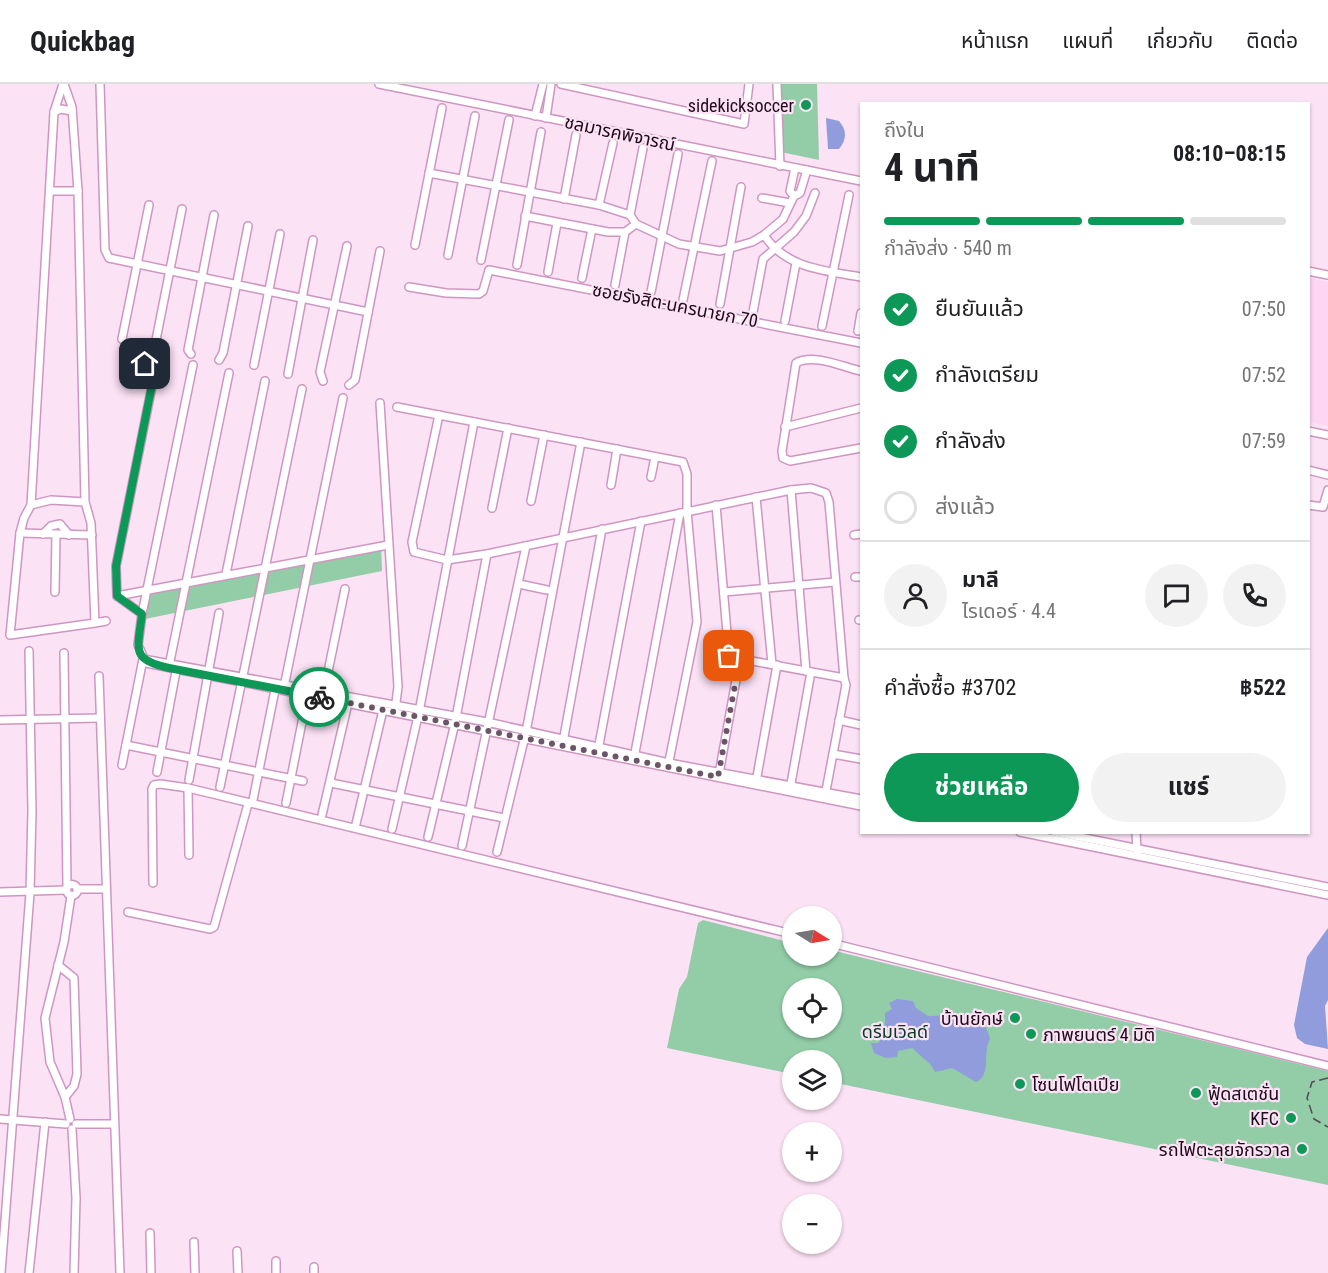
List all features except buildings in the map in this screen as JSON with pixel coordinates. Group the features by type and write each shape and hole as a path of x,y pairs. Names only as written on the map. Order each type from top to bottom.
{"street":[{"path":"64,84 72,111 78,191 85,502 92,535 95,623"},
{"path":"64,84 54,112 31,505 20,533 10,635 106,621"},
{"path":"100,84 105,250 113,260 368,312"},
{"name":"ชลมารคพิจารณ์","path":"379,84 860,181"},
{"path":"535,116 543,84"},
{"path":"546,118 551,84"},
{"path":"561,84 744,124 749,84"},
{"path":"777,84 780,166"},
{"path":"415,245 442,108"},
{"path":"54,112 61,109 72,111"},
{"path":"448,255 475,116"},
{"path":"481,260 509,120"},
{"path":"517,265 541,132"},
{"path":"564,199 576,135"},
{"path":"599,205 613,143"},
{"path":"630,215 643,148"},
{"path":"651,292 678,154"},
{"path":"684,300 712,161"},
{"path":"792,200 790,191 795,168"},
{"path":"429,173 599,205 630,215 636,224 694,249 730,250 764,235 783,219 792,200 800,193 807,171"},
{"path":"720,304 741,187"},
{"path":"51,191 78,191"},
{"path":"753,312 763,259 794,232 806,216 815,193"},
{"path":"822,326 849,195"},
{"path":"762,198 792,200"},
{"path":"122,339 148,205"},
{"path":"155,345 182,209"},
{"path":"191,354 188,350 214,215"},
{"path":"525,216 592,229 625,232 636,224"},
{"path":"548,272 557,223"},
{"path":"219,360 223,353 248,226"},
{"path":"582,278 592,229"},
{"path":"615,285 625,232"},
{"path":"254,365 280,234"},
{"path":"764,235 773,249 796,263 860,277"},
{"path":"288,374 313,240"},
{"path":"323,381 320,372 347,246"},
{"path":"349,385 355,380 380,251"},
{"path":"785,321 796,263"},
{"name":"ซอยรังสิต-นครนายก 70","path":"408,287 446,293 479,294 483,291 489,270 860,343"},
{"path":"1310,271 1328,275"},
{"path":"858,331 860,319"},
{"path":"860,371 811,360 796,363 782,451 786,460 860,448"},
{"path":"117,596 116,566 157,363 145,364 132,361"},
{"path":"130,376 140,377 145,364"},
{"path":"122,765 143,659 138,645 142,614 193,365"},
{"path":"157,772 186,583 229,373"},
{"path":"226,574 265,381"},
{"path":"220,787 302,389"},
{"path":"284,687 343,398"},
{"path":"380,403 398,687 395,709"},
{"path":"398,406 676,460 683,462 686,466 684,512 634,758"},
{"path":"784,427 860,408"},
{"path":"440,415 412,548 421,555 447,560 487,554 790,489 811,488 825,493 828,497 846,685 825,795"},
{"path":"392,829 419,714 474,422"},
{"path":"492,508 508,428"},
{"path":"1310,431 1328,435"},
{"path":"531,501 544,435"},
{"path":"497,852 525,735 580,442"},
{"path":"611,485 617,449"},
{"path":"651,477 655,457"},
{"path":"1310,470 1328,475"},
{"path":"790,489 809,671 790,788"},
{"path":"1310,505 1323,507 1328,490"},
{"path":"756,497 774,665 756,781"},
{"path":"31,505 51,500 85,502"},
{"path":"716,505 729,656"},
{"path":"667,768 697,622 684,512"},
{"path":"598,750 641,521"},
{"path":"43,534 51,526 60,525 69,535"},
{"path":"563,742 602,529"},
{"path":"20,533 92,535"},
{"path":"55,592 56,534"},
{"path":"117,596 388,544"},
{"path":"462,846 526,546"},
{"path":"428,837 455,720 487,554"},
{"path":"723,592 835,582"},
{"path":"519,584 547,590"},
{"path":"323,695 345,589"},
{"path":"117,596 142,614"},
{"path":"189,855 188,784 206,672 219,613"},
{"path":"1,1273 30,893 29,651"},
{"path":"64,653 68,891 58,965 46,1005 45,1029 51,1062 65,1097 71,1124 76,1198 74,1273"},
{"path":"709,653 844,678"},
{"path":"719,773 740,658"},
{"path":"143,659 563,742 667,768 719,773 825,795 860,799"},
{"path":"99,676 120,1273"},
{"path":"128,912 210,929 214,927 259,772 276,686"},
{"path":"286,803 308,692"},
{"path":"323,695 383,710 395,709"},
{"path":"322,815 348,703"},
{"path":"356,824 383,710"},
{"path":"0,720 100,718"},
{"path":"839,720 860,725"},
{"path":"126,745 303,781"},
{"path":"833,754 860,759"},
{"path":"331,783 364,792 504,818"},
{"path":"153,883 154,785 188,784 250,802 782,932"},
{"path":"825,795 860,806"},
{"path":"1038,834 1088,839"},
{"path":"1064,834 1137,853 1328,887"},
{"path":"1136,834 1137,853"},
{"path":"1180,861 1328,895"},
{"path":"0,892 30,893 106,889"},
{"path":"842,947 1328,1066"},
{"path":"58,965 74,978 77,1074 74,1086 65,1097"},
{"path":"0,1119 71,1124 114,1124"},
{"path":"29,1273 45,1122"},
{"path":"150,1233 151,1273"},
{"path":"194,1242 195,1273"},
{"path":"237,1251 238,1273"},
{"path":"276,1261 276,1273"}],"shaded area":[{"path":"1310,278 1328,282 1328,426 1310,422"}],"green space":[{"path":"779,84 817,84 819,160 781,152"},
{"path":"381,544 382,571 145,619 150,588"},
{"name":"ดรีมเวิลด์","path":"703,920 782,940 782,966 842,966 842,953 1328,1071 1328,1185 842,1084 842,1050 782,1050 782,1072 667,1048 679,989 687,977 698,923"}],"water":[{"path":"826,118 839,121 844,128 845,138 839,149 828,149"},
{"path":"1328,928 1328,1000 1325,1006 1328,1049 1305,1044 1297,1038 1294,1025 1307,957"},
{"path":"897,999 913,1001 916,1008 928,1016 966,1014 981,1021 990,1039 984,1074 981,1079 976,1082 952,1068 935,1072 930,1064 912,1048 898,1051 897,1057 886,1058 874,1053 871,1043 880,1041 876,1034 885,1025 885,1013 892,1009 889,1003"}],"railway":[{"path":"1328,1078 1312,1082 1307,1098 1314,1119 1328,1127"}],"way so far":[{"path":"319,697 718,777 740,658 729,656"}],"place":[{"name":"sidekicksoccer","path":"806,105"},
{"name":"บ้านยักษ์","path":"1015,1018"},
{"name":"ภาพยนตร์ 4 มิติ","path":"1031,1034"},
{"name":"โซนโฟโตเปีย","path":"1020,1084"},
{"name":"ฟู้ดสเตชั่น","path":"1196,1093"},
{"name":"KFC","path":"1291,1118"},
{"name":"รถไฟตะลุยจักรวาล","path":"1302,1149"}],"route":[{"path":"145,364 156,365 116,566 117,596 142,614 138,645 143,659 146,663 169,668 319,697"}]}
